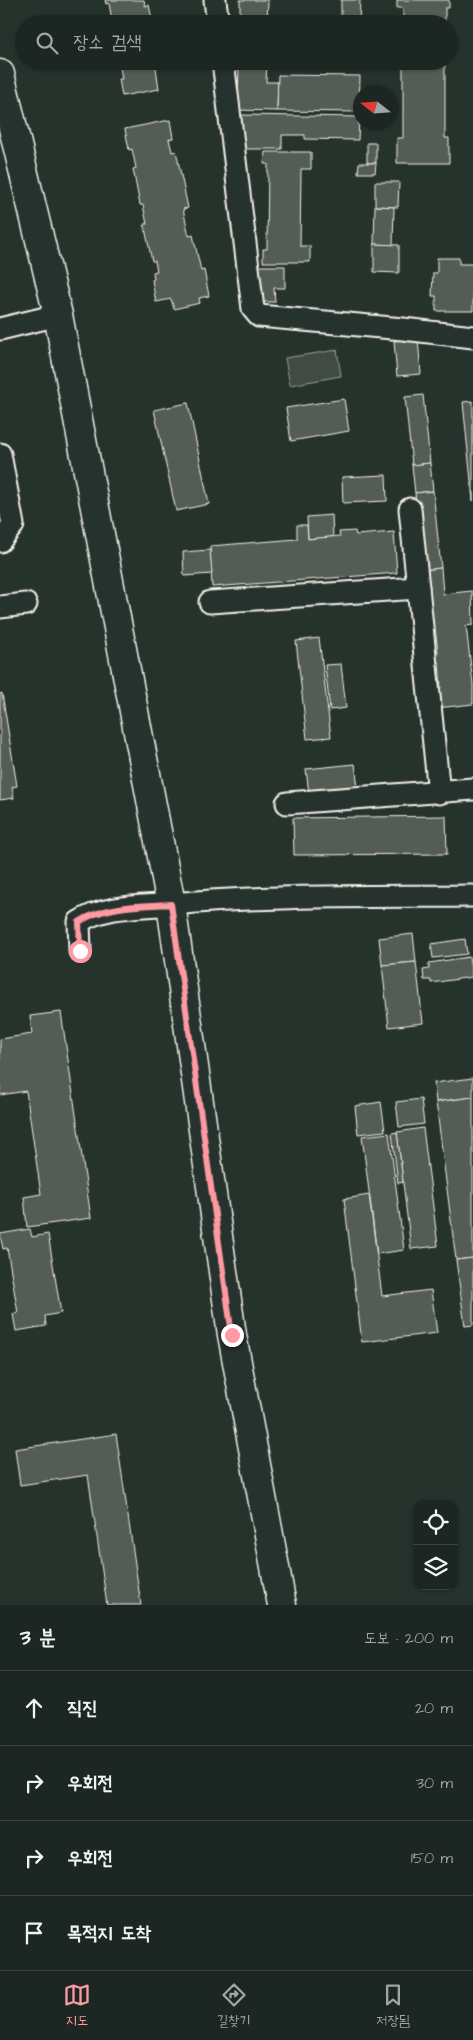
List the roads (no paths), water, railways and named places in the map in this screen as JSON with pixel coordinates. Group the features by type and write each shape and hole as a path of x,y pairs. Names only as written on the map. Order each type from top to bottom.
{"main road":[{"path":"0,74 58,315 171,904 232,1335 282,1605"}],"street":[{"path":"215,0 217,15"},
{"path":"224,70 253,309 259,316 473,337"},
{"path":"0,329 58,315"},
{"path":"0,454 13,525 0,541"},
{"path":"410,509 439,793"},
{"path":"210,602 418,588"},
{"path":"0,607 26,604"},
{"path":"287,803 473,789"},
{"path":"80,951 79,922 92,914 132,907 215,899 473,896"}]}
